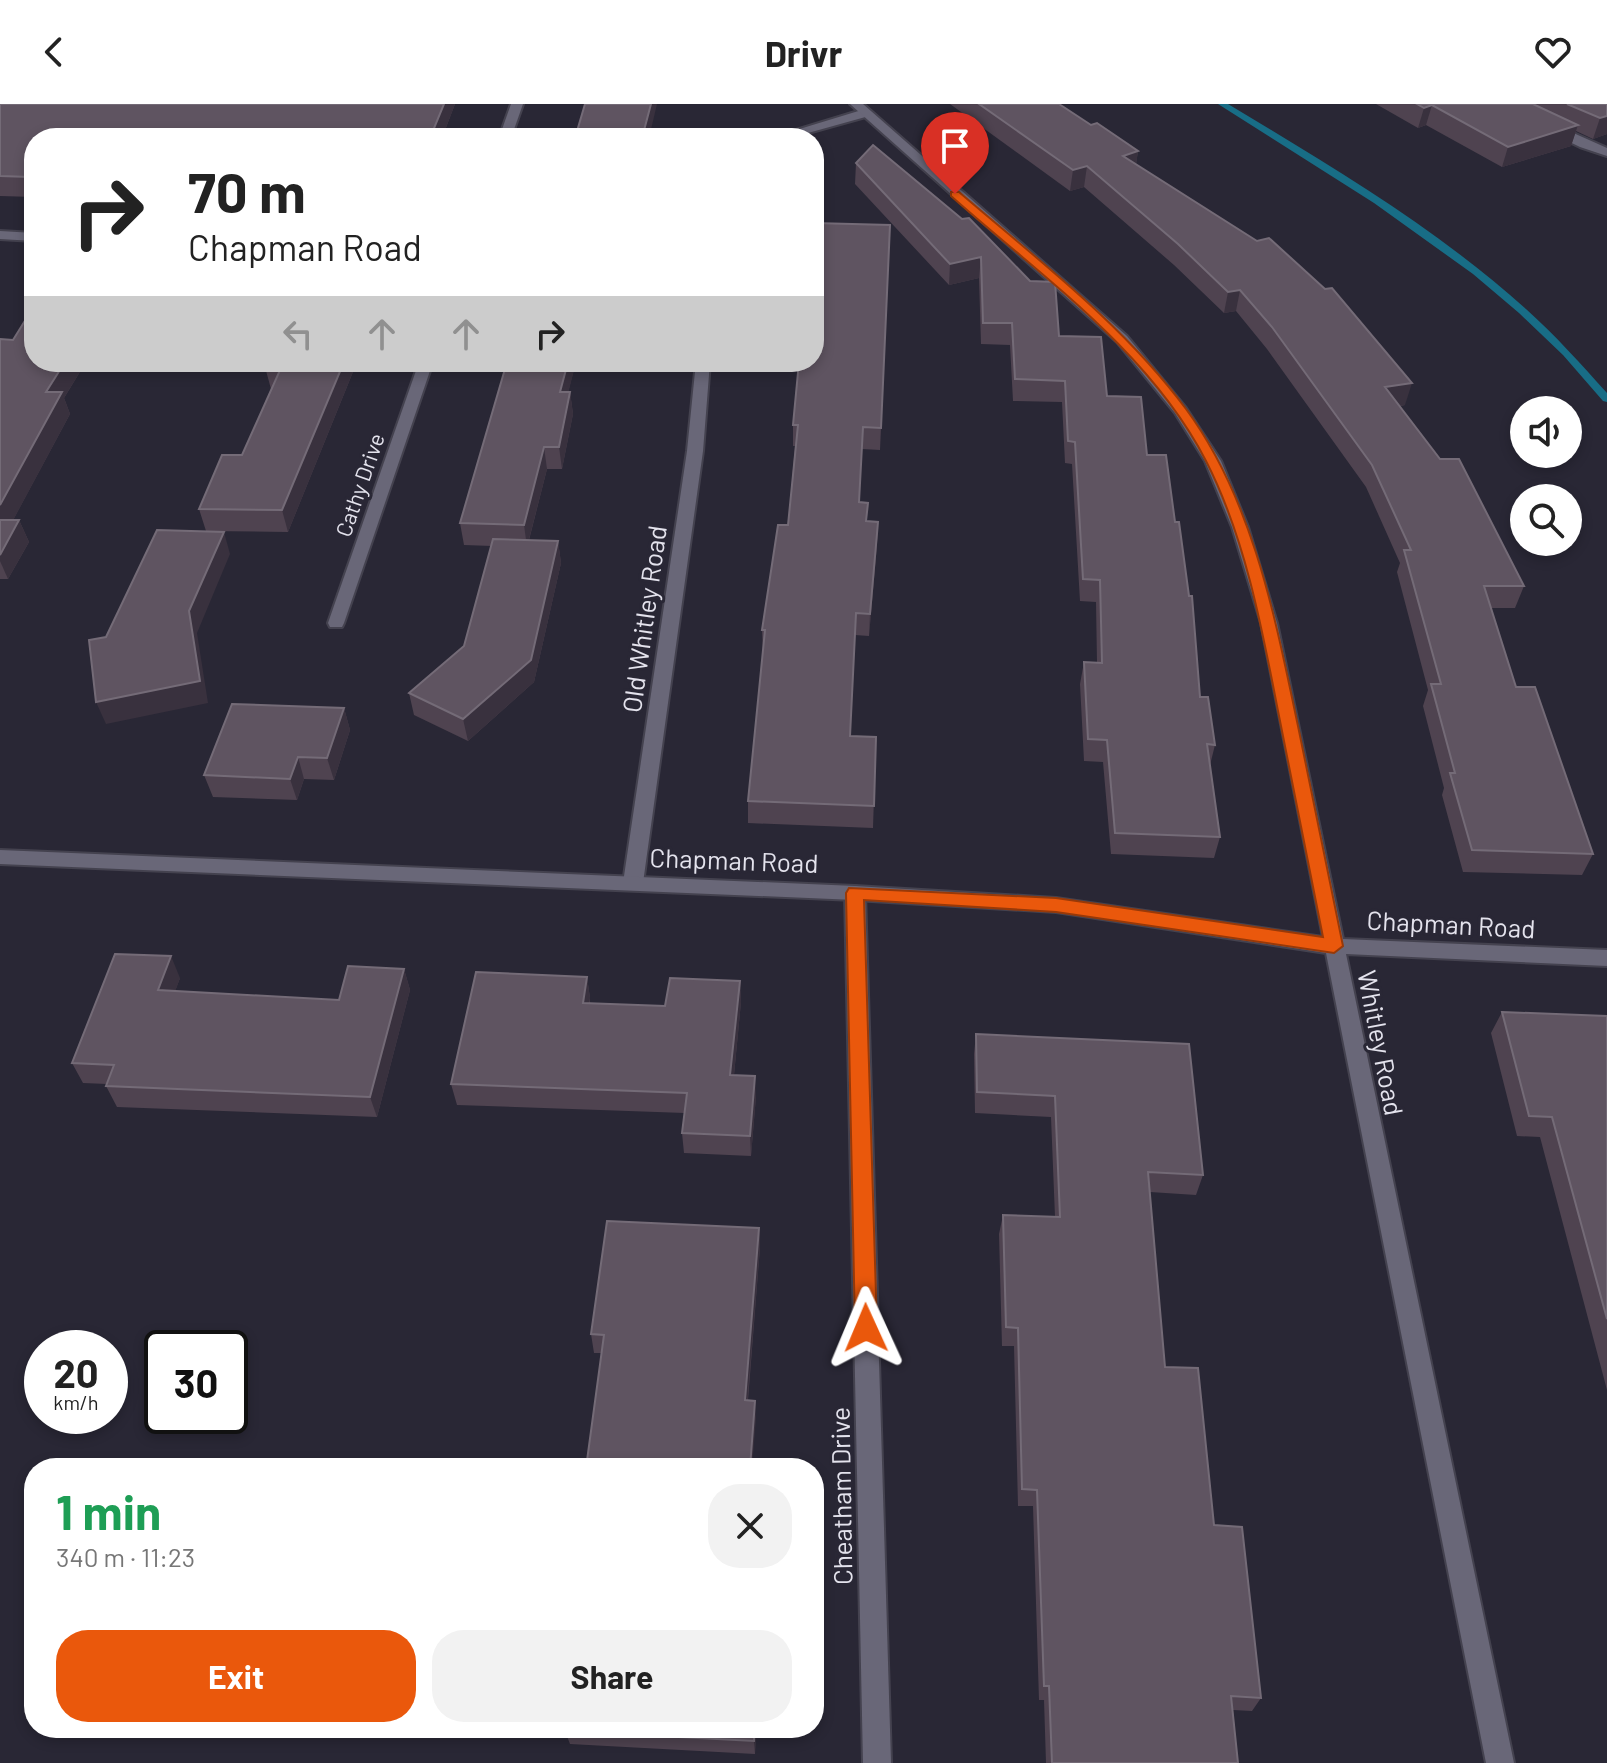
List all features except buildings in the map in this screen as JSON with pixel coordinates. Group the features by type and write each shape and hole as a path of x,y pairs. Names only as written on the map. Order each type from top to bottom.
{"street":[{"path":"509,128 517,104"},
{"path":"1498,104 1607,152"},
{"path":"804,128 860,108"},
{"name":"Whitley Road","path":"860,108 1122,339 1181,411 1213,461 1240,527 1269,623 1500,1763"},
{"path":"0,253 6,236"},
{"name":"Cathy Drive","path":"336,623 423,372"},
{"name":"Old Whitley Road","path":"633,883 695,451 702,372"},
{"name":"Chapman Road","path":"0,857 855,893 1056,905 1334,946 1607,958"},
{"name":"Cheatham Drive","path":"855,893 877,1763"}],"waterway":[{"path":"1222,104 1428,235 1523,311 1607,399"}],"route":[{"path":"866,1328 855,893 1056,905 1334,946 1269,623 1240,527 1213,461 1181,411 1122,339 955,194"}]}
